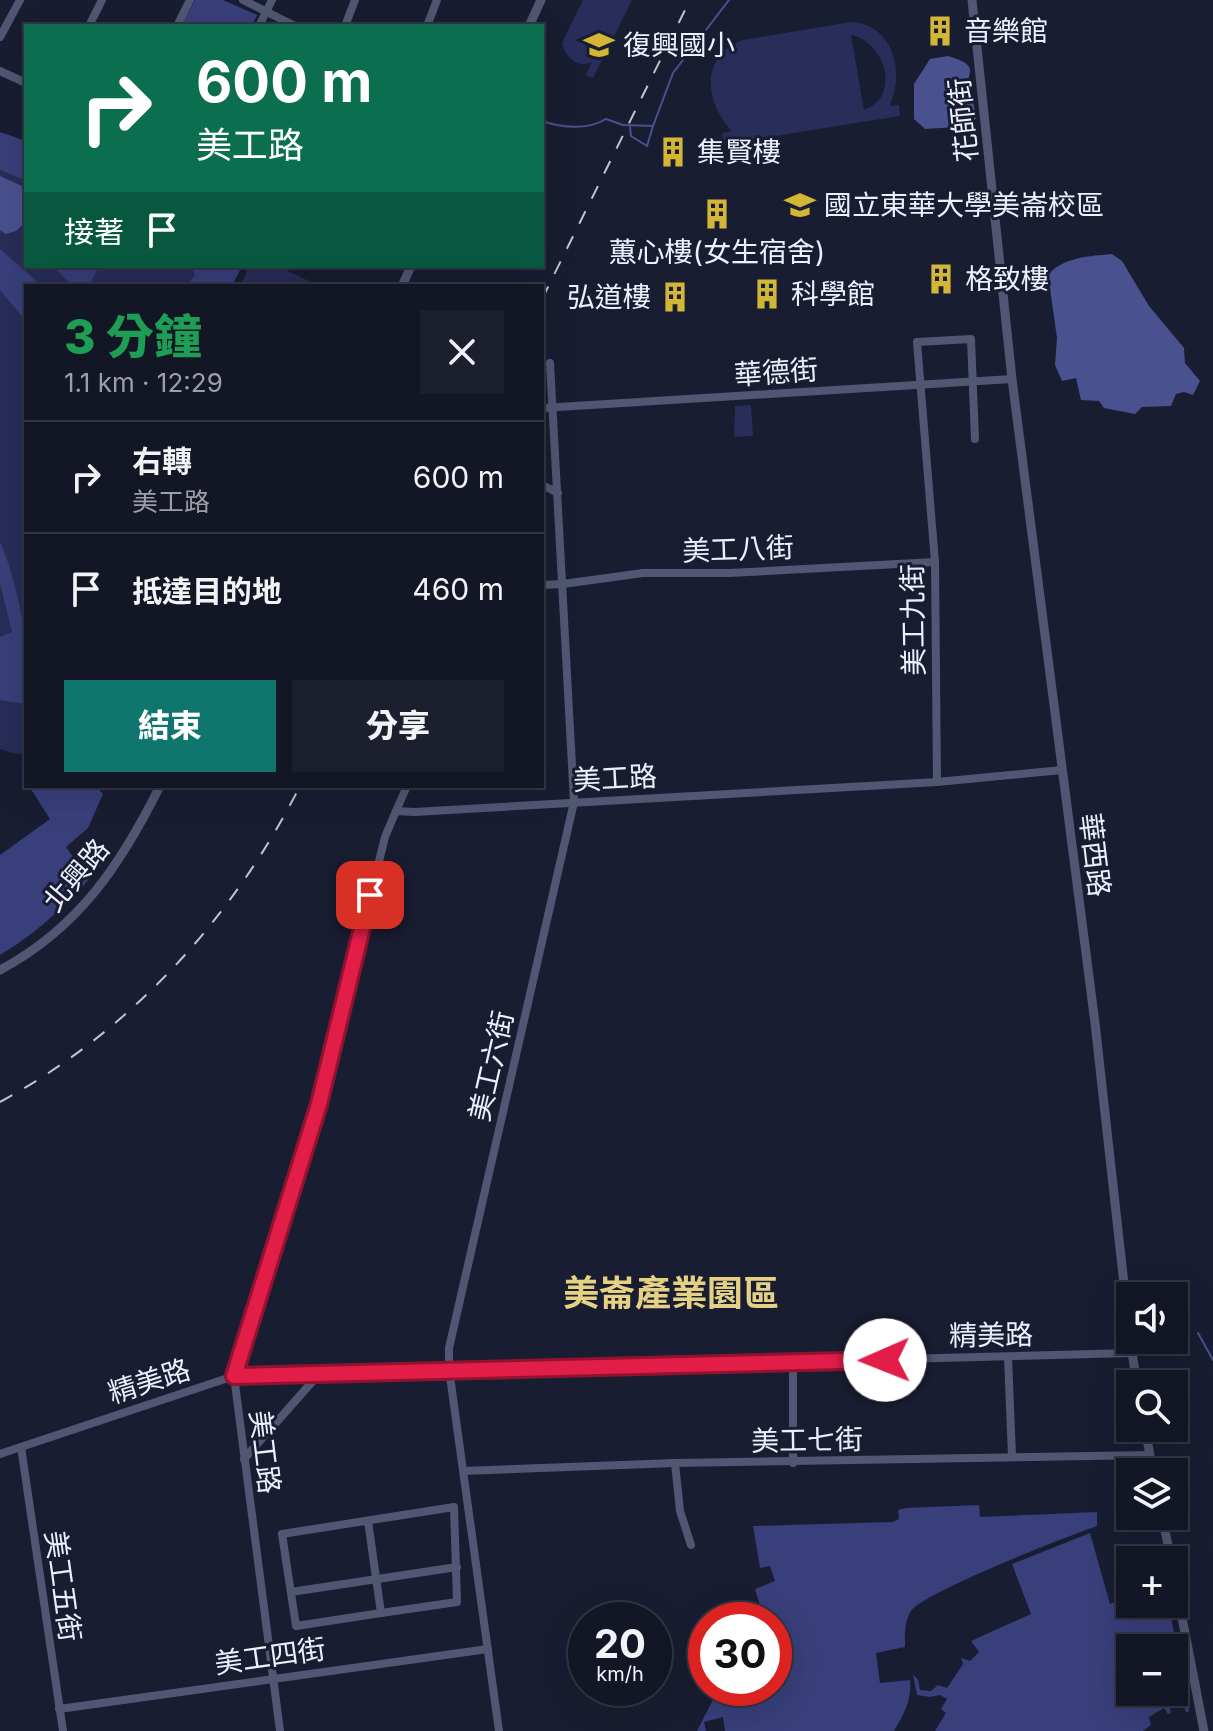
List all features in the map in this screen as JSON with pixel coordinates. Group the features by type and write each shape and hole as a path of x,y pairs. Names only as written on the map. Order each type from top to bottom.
{"street":[{"path":"0,37 20,0"},
{"path":"90,24 102,0"},
{"path":"178,24 190,0"},
{"path":"243,0 291,24"},
{"path":"260,24 272,0"},
{"path":"346,24 355,0"},
{"path":"428,24 437,0"},
{"path":"530,24 541,0"},
{"name":"花師街","path":"972,0 1012,379"},
{"path":"0,71 24,82"},
{"name":"美工九街","path":"937,782 935,562 917,342 971,339 974,382"},
{"name":"美工六街","path":"499,1731 449,1369 449,1348 574,802 550,363"},
{"name":"華德街","path":"544,408 1012,379"},
{"name":"華西路","path":"1012,379 1095,1023 1124,1282"},
{"path":"974,382 975,439"},
{"path":"544,486 558,493"},
{"name":"美工八街","path":"544,585 643,573 729,573 935,562"},
{"name":"美工路","path":"280,1731 234,1376 319,1104 385,837 396,811 937,782 1062,770"},
{"name":"北興路","path":"0,970 49,938 81,910 130,845 159,788"},
{"path":"396,811 406,788"},
{"name":"精美路","path":"0,1454 234,1376 1116,1354"},
{"path":"1008,1357 1012,1456"},
{"path":"793,1362 793,1463"},
{"path":"244,1459 319,1374"},
{"path":"1148,1442 1151,1458"},
{"name":"美工五街","path":"21,1447 63,1731"},
{"name":"美工七街","path":"464,1471 675,1463 1150,1455"},
{"path":"675,1463 680,1511 691,1545"},
{"path":"454,1507 457,1567 457,1602 296,1626 282,1534 454,1507"},
{"path":"368,1521 381,1613"},
{"path":"291,1592 457,1567"},
{"path":"1182,1618 1204,1731"},
{"name":"美工四街","path":"59,1709 488,1649"}],"shaded area":[{"path":"195,0 223,0 257,15 253,24 182,24"},
{"path":"583,0 632,0 593,78 586,75 592,62 577,63 566,53 562,43"},
{"path":"851,22 865,25 877,31 892,52 896,80 889,106 899,105 900,116 724,144 722,133 732,131 716,107 712,94 713,68 729,47 743,40","holes":["851,35 863,40 880,58 886,82 876,103 864,110"]},
{"path":"948,56 965,62 970,70 962,94 964,101 967,101 971,89 976,118 973,124 925,129 914,119 914,84 930,59"},
{"path":"0,132 24,140 24,180 0,170"},
{"path":"0,170 24,180 24,268 192,268 196,275 189,284 24,284 24,754 0,749"},
{"path":"0,176 24,187 24,224 6,234 0,230"},
{"path":"0,249 40,284 24,284 24,319 0,290"},
{"path":"1112,254 1122,261 1149,306 1184,348 1185,363 1200,381 1193,395 1184,392 1176,394 1171,406 1142,407 1135,414 1104,408 1099,401 1081,400 1076,378 1062,381 1055,365 1057,338 1048,275 1069,261"},
{"path":"54,268 98,268 90,284 71,284"},
{"path":"192,268 241,268 233,284 188,284 195,275"},
{"path":"248,268 282,268 315,284 242,284"},
{"path":"751,405 753,436 734,437 735,406"},
{"path":"0,542 12,574 21,616 24,678 21,689 24,690 24,704 0,700 0,637 12,632 0,583"},
{"path":"30,788 98,788 103,794 88,828 66,847 76,861 70,867 76,873 98,861 101,865 54,914 0,955 0,855 50,819"},
{"path":"979,1505 980,1517 1097,1512 1097,1526 968,1578 911,1611 906,1624 905,1647 876,1653 880,1683 910,1680 904,1713 894,1731 725,1731 723,1717 704,1722 706,1731 697,1731 710,1706 792,1706 792,1602 759,1602 755,1589 775,1581 770,1566 760,1568 753,1526 893,1522 899,1519 898,1510"},
{"path":"1090,1533 1110,1604 1116,1602 1116,1618 1171,1618 1174,1634 1116,1634 1116,1706 1169,1706 1171,1713 1168,1714 1164,1708 1149,1717 1151,1725 1143,1731 935,1731 946,1713 941,1709 947,1699 940,1695 917,1695 913,1674 920,1690 931,1691 938,1685 947,1688 963,1664 961,1658 970,1661 979,1652 971,1641 1031,1614 1012,1564"}],"waterway":[{"path":"544,122 575,127 606,119 623,125 653,126 673,73 729,0"},
{"path":"630,127 631,136 647,146 653,126"},
{"path":"1198,1333 1213,1360"}],"railway":[{"path":"544,295 690,0"},
{"path":"0,1102 93,1041 135,1006 174,967 243,881 299,788"}],"place":[{"name":"音樂館","path":"940,31"},
{"name":"復興國小","path":"599,45"},
{"name":"集賢樓","path":"673,152"},
{"name":"國立東華大學美崙校區","path":"800,205"},
{"name":"蕙心樓(女生宿舍)","path":"717,214"},
{"name":"格致樓","path":"941,279"},
{"name":"科學館","path":"767,294"},
{"name":"弘道樓","path":"675,297"}],"district":[{"name":"美崙產業園區","path":"671,1293"}],"route":[{"path":"370,895 319,1104 234,1376 885,1360"}]}
